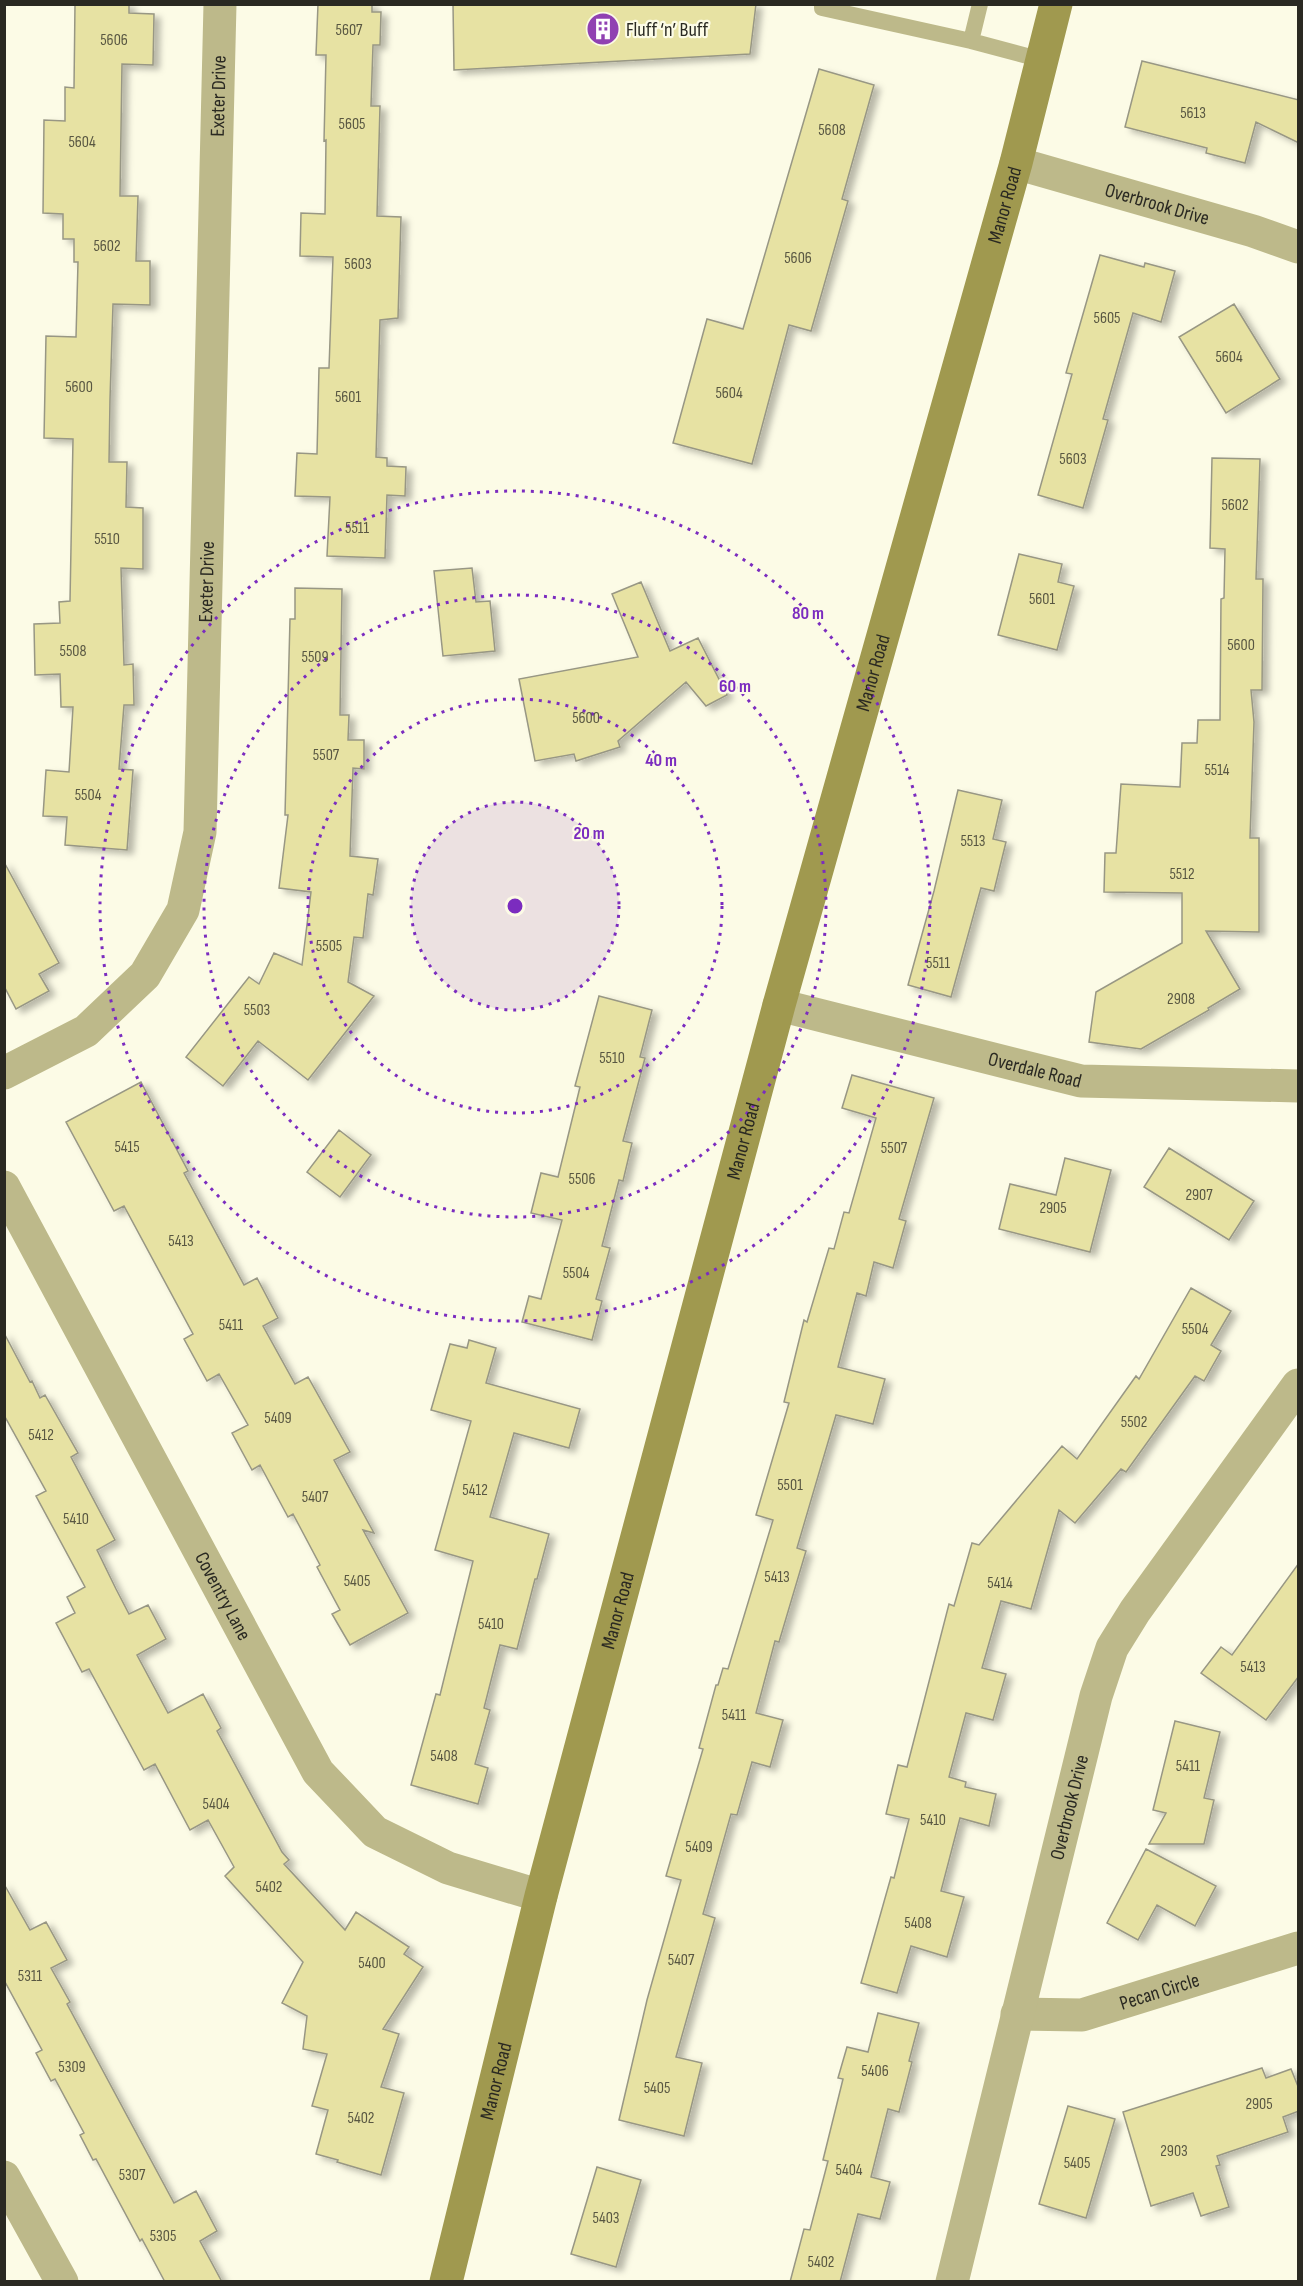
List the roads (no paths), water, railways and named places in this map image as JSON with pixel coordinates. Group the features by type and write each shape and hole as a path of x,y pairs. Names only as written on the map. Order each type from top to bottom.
{"main road":[{"name":"Manor Road","path":"446,2282 541,1896 779,1005 1016,163 1056,4"}],"street":[{"name":"Exeter Drive","path":"4,1073 86,1031 145,975 183,910 200,832 220,4"},
{"name":"Overbrook Drive","path":"1016,163 1253,231 1299,248"},
{"name":"Overdale Road","path":"779,1005 1081,1081 1299,1086"},
{"name":"Coventry Lane","path":"4,1187 318,1772 375,1832 448,1868 541,1896"},
{"name":"Overbrook Drive","path":"952,2282 1096,1696 1112,1647 1135,1611 1299,1385"},
{"name":"Pecan Circle","path":"1017,2014 1082,2015 1299,1948"},
{"path":"4,2177 62,2282"}],"lane":[{"path":"822,4 822,8 970,41 1042,60"},
{"path":"970,41 980,4"}],"place":[{"name":"Fluff ‘n’ Buff","path":"603,29"}]}
